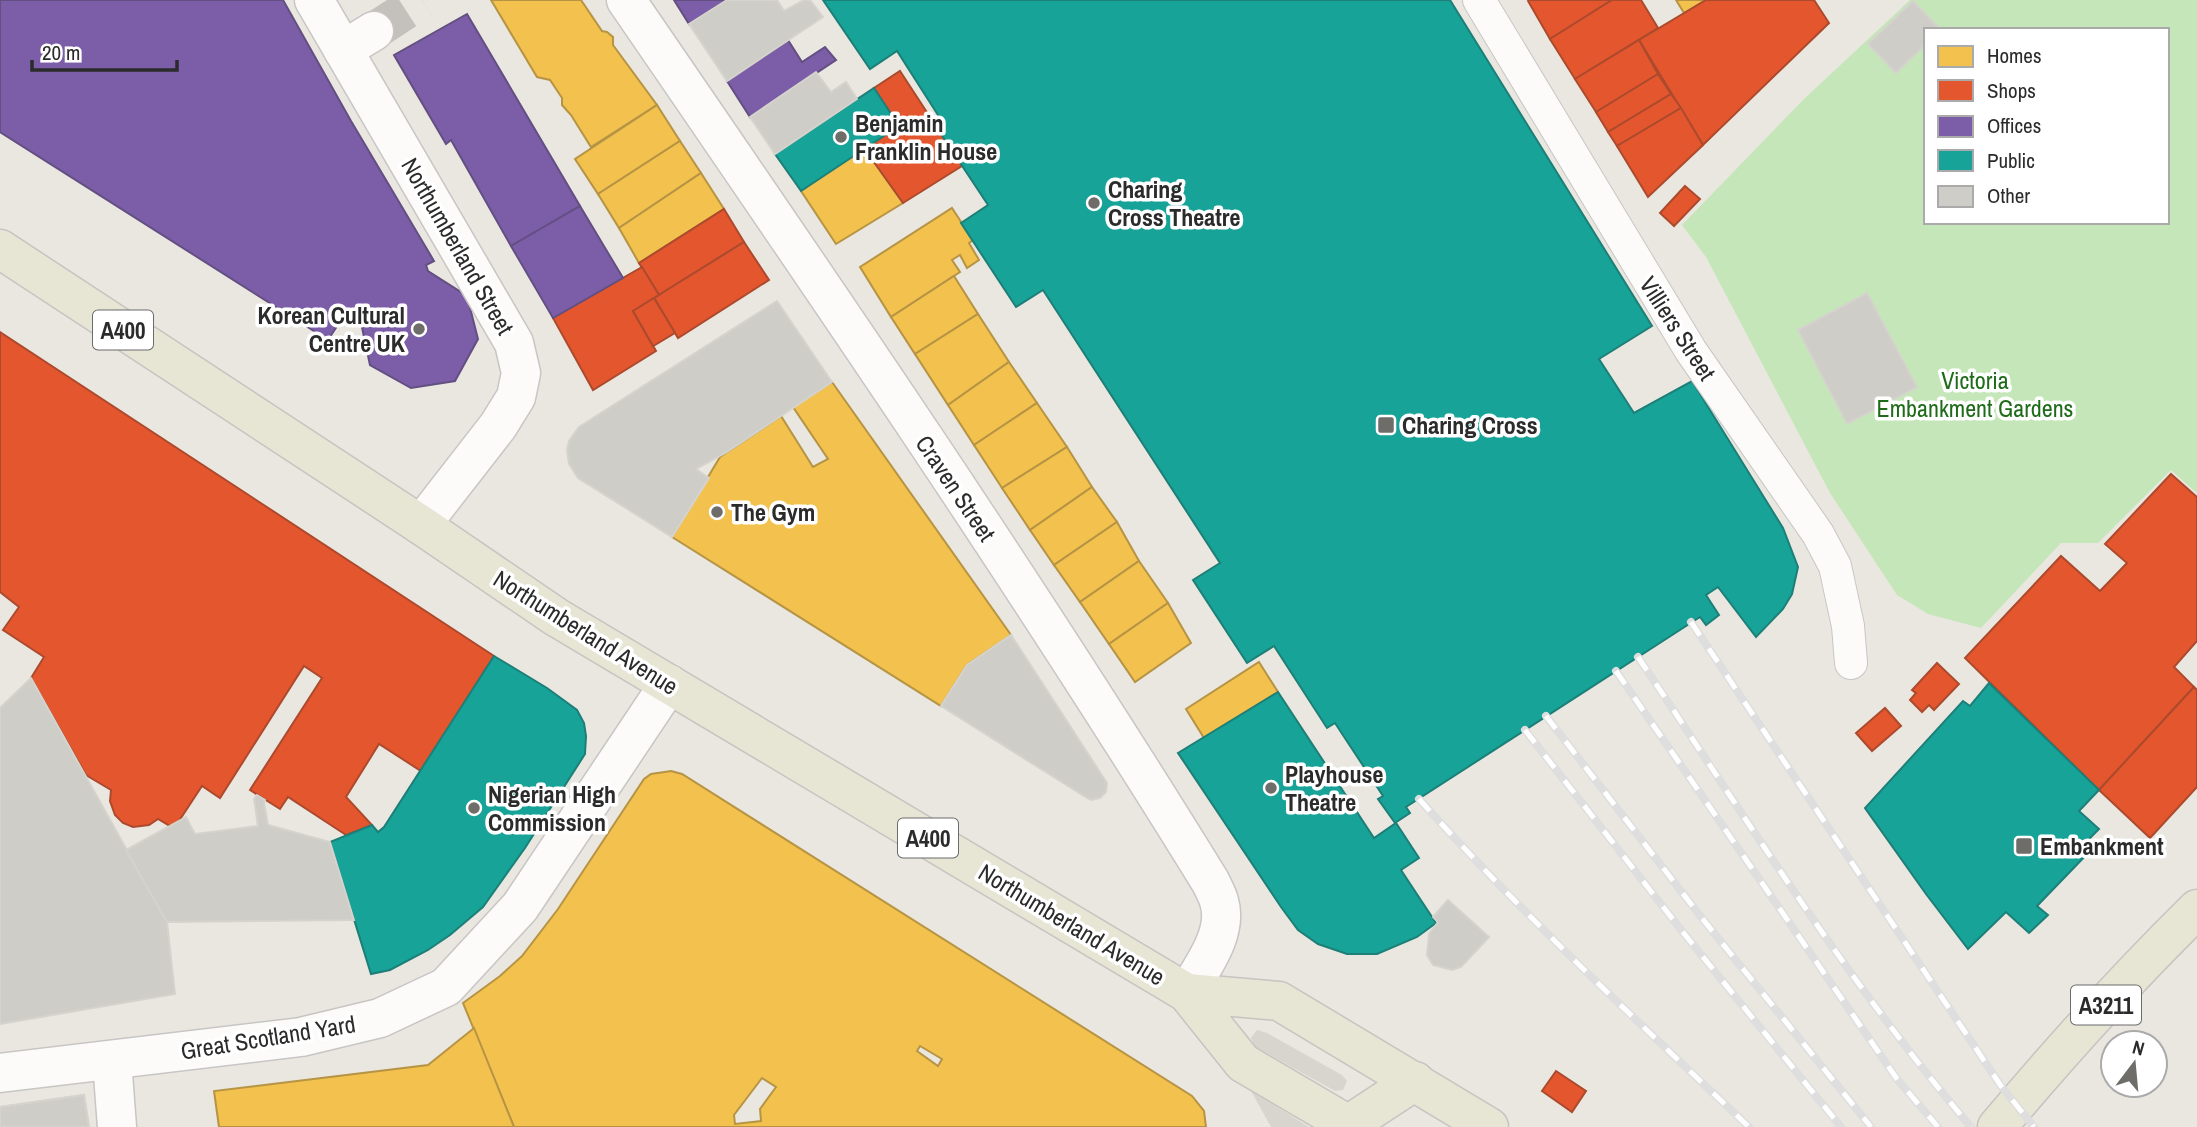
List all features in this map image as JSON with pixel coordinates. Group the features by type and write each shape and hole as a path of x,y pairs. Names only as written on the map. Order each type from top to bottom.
{"main road":[{"name":"Northumberland Avenue","path":"0,249 421,525 548,612 1187,993 1243,1063 1349,1126"},
{"name":"A3211","path":"1997,1127 2061,1054 2197,909"},
{"name":"Northumberland Avenue","path":"1187,993 1279,1002 1489,1127"},
{"path":"1349,1126 1415,1081"}],"street":[{"name":"Northumberland Street","path":"314,0 358,41 514,343 521,373 516,397 498,426 421,525"},
{"name":"Craven Street","path":"626,0 810,268 1105,712 1210,881 1220,903 1221,924 1212,949 1187,993"},
{"name":"Villiers Street","path":"1479,0 1691,351 1818,534 1835,566 1848,626 1852,663"},
{"name":"Great Scotland Yard","path":"0,1073 301,1037 380,1018 446,987 520,907 669,684"},
{"path":"112,1061 117,1127"}],"green space":[{"name":"Victoria Embankment Gardens","path":"1910,0 2197,0 2197,493 2171,470 2098,543 2061,543 1981,628 1928,614 1897,595 1830,493 1706,257 1682,225 1804,99"}],"shaded area":[{"path":"1257,1030 1342,1075 1347,1081 1343,1090 1335,1091 1254,1046 1251,1038"},
{"path":"1251,1091 1309,1127 1271,1127"}],"building: Homes":[{"path":"491,0 581,0 602,31 613,37 613,45 657,105 591,147 562,105 562,98 550,80 537,77"},
{"path":"1676,0 1706,0 1684,13"},
{"path":"657,105 680,141 598,194 575,159"},
{"path":"680,141 701,173 619,228 598,194"},
{"path":"864,148 903,203 836,244 801,191"},
{"path":"701,173 724,209 639,263 619,228"},
{"path":"952,208 973,240 969,243 979,260 967,268 960,255 952,260 960,272 891,317 860,267"},
{"path":"954,276 978,314 915,354 891,317"},
{"path":"978,314 1009,362 948,405 915,354"},
{"path":"1009,362 1037,403 974,445 948,405"},
{"path":"832,382 1011,635 967,665 941,706 672,537 720,457 781,416 813,467 828,459 793,407"},
{"path":"1037,403 1067,447 1002,488 974,445"},
{"path":"1067,447 1092,487 1030,530 1002,488"},
{"path":"1092,487 1117,522 1054,565 1030,530"},
{"path":"1117,522 1139,561 1080,602 1054,565"},
{"path":"1139,561 1168,603 1109,644 1080,602"},
{"path":"1168,603 1191,643 1135,682 1109,644"},
{"path":"1259,662 1278,692 1204,738 1186,709"},
{"path":"671,771 682,774 1192,1096 1204,1111 1206,1127 514,1127 463,1003 522,956 558,909 644,779 651,774","holes":["920,1046 942,1059 938,1066 917,1051","762,1078 776,1087 760,1109 761,1121 735,1124 734,1115"]},
{"path":"474,1028 514,1127 219,1127 214,1091 428,1065"}],"building: Shops":[{"path":"1529,0 1612,0 1550,39"},
{"path":"1612,0 1641,0 1658,28 1575,79 1550,39"},
{"path":"1706,0 1814,0 1829,23 1703,145 1639,40"},
{"path":"1639,40 1658,74 1596,112 1575,79"},
{"path":"900,71 962,166 903,203 864,148 899,126 874,88"},
{"path":"1658,74 1671,94 1608,132 1596,112"},
{"path":"1671,94 1681,108 1617,146 1608,132"},
{"path":"1681,108 1703,145 1648,197 1617,146"},
{"path":"1685,186 1700,199 1674,226 1660,213"},
{"path":"724,209 744,242 659,295 639,263"},
{"path":"744,242 769,280 678,338 654,298"},
{"path":"642,267 659,295 633,311 656,351 593,390 553,318"},
{"path":"654,298 675,333 653,346 633,311"},
{"path":"0,332 494,656 421,771 379,744 346,797 372,825 346,835 288,797 280,809 250,790 322,678 304,666 220,798 202,786 179,821 170,826 158,819 149,825 133,827 123,823 115,815 110,801 111,790 86,775 31,678 44,657 3,630 19,607 0,592"},
{"path":"2171,474 2197,497 2197,641 2174,667 2194,687 2099,790 1965,658 2061,556 2100,591 2127,563 2105,544"},
{"path":"1937,663 1959,684 1934,710 1929,705 1922,712 1910,700 1916,693 1912,690"},
{"path":"2194,687 2197,690 2197,787 2150,838 2099,790"},
{"path":"1885,708 1901,726 1872,751 1856,733"},
{"path":"1556,1071 1586,1091 1572,1112 1542,1091"}],"building: Offices":[{"path":"0,0 283,0 434,261 426,265 428,271 467,296 478,339 455,381 411,388 370,365 360,318 347,311 328,340 0,132"},
{"path":"674,0 727,0 689,24"},
{"path":"467,14 580,206 511,246 451,140 446,144 394,55"},
{"path":"788,40 802,62 825,47 836,60 750,117 727,81"},
{"path":"580,206 623,278 553,318 511,246"}],"building: Public":[{"path":"823,0 1450,0 1652,326 1599,359 1634,413 1692,381 1783,528 1798,567 1792,594 1783,609 1756,637 1718,587 1706,595 1719,615 1706,625 1700,617 1406,807 1410,813 1395,823 1378,799 1383,796 1335,723 1327,728 1274,646 1247,663 1193,580 1220,563 1043,290 1016,307 961,223 988,205 939,131 945,126 897,51 870,69"},
{"name":"Benjamin Franklin House","path":"874,88 899,126 801,191 775,154"},
{"name":"Nigerian High Commission","path":"494,656 577,710 584,723 585,754 525,848 483,907 428,950 390,970 371,974 330,842 372,825 378,832 384,827"},
{"path":"1989,683 2099,790 2079,811 2099,829 2084,844 2091,850 2037,906 2048,915 2029,933 2006,912 1968,949 1865,808 1963,701 1970,706"},
{"name":"Playhouse Theatre","path":"1278,692 1374,838 1396,823 1419,858 1401,870 1436,923 1417,937 1377,954 1347,954 1318,944 1298,930 1178,753"}],"building: Other":[{"path":"727,0 777,0 784,11 804,0 810,0 823,17 727,81 689,24"},
{"path":"1913,1 1939,28 1924,28 1924,46 1896,73 1868,44"},
{"path":"816,72 831,92 846,82 857,99 775,154 750,117"},
{"path":"1867,293 1917,387 1847,424 1798,330"},
{"path":"777,301 832,382 727,452 696,469 709,478 672,537 578,478 569,464 567,450 569,441 579,427"},
{"path":"1011,635 1107,783 1106,792 1100,798 1087,798 941,706 967,665"},
{"path":"31,678 167,922 175,994 0,1024 0,708"},
{"path":"257,795 265,800 268,825 330,842 354,920 167,922 126,850 186,817 195,834 258,826 254,799"},
{"path":"1448,900 1489,937 1461,967 1452,970 1433,965 1427,955 1429,934 1438,922 1433,917"},
{"path":"84,1095 89,1127 0,1127 0,1107"},
{"path":"84,1095 89,1127 0,1127 0,1107"}],"tunnel":[{"path":"374,31 422,0"}],"railway":[{"path":"1691,622 2001,1086 2034,1127"},
{"path":"1638,657 1839,956 1881,1014 1971,1127"},
{"path":"1616,671 1897,1079 1938,1127"},
{"path":"1546,716 1701,917 1871,1127"},
{"path":"1525,730 1682,931 1841,1127"},
{"path":"1419,799 1539,926 1749,1127"}],"place":[{"name":"Benjamin Franklin House","path":"841,137"},
{"name":"Charing Cross Theatre","path":"1094,203"},
{"name":"Korean Cultural Centre UK","path":"419,329"},
{"name":"Charing Cross","path":"1386,425"},
{"name":"The Gym","path":"717,512"},
{"name":"Playhouse Theatre","path":"1271,788"},
{"name":"Nigerian High Commission","path":"474,808"},
{"name":"Embankment","path":"2024,846"}]}
